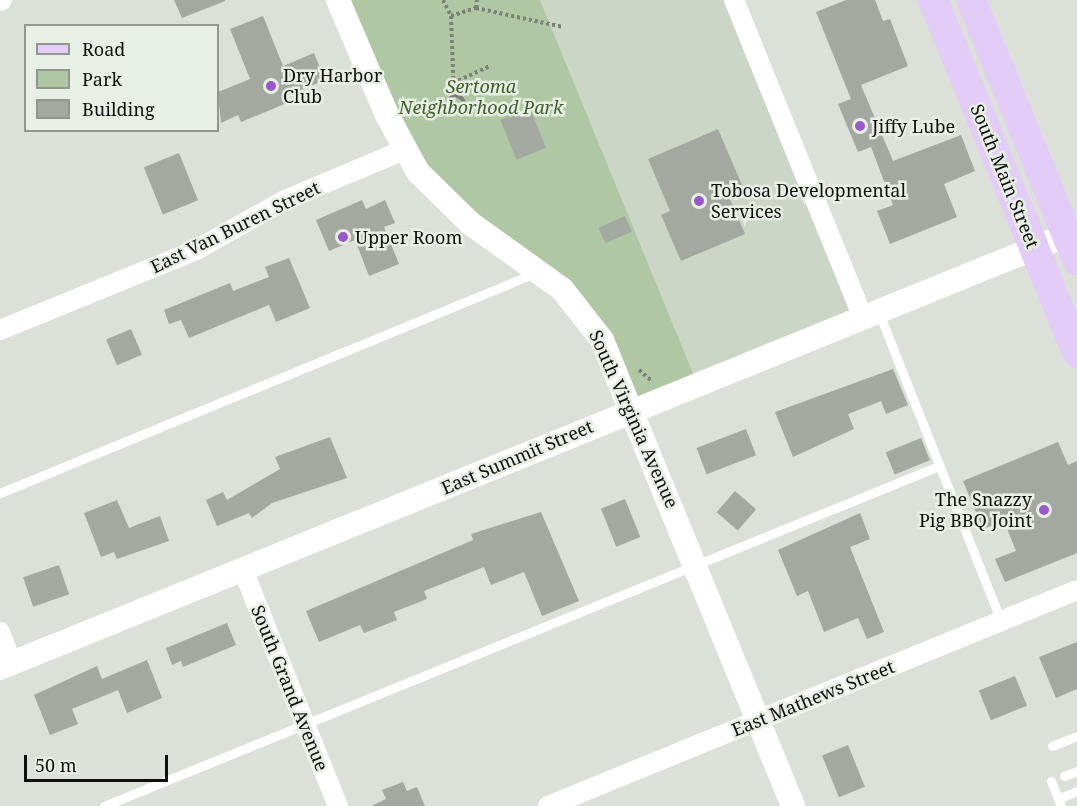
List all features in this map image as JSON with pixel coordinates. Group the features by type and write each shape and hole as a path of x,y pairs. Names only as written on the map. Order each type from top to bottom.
{"main road":[{"path":"936,6 970,0"},
{"name":"South Main Street","path":"970,0 1074,242"},
{"name":"South Main Street","path":"936,6 1077,353"}],"street":[{"name":"South Virginia Avenue","path":"338,0 404,150 452,208 540,271 591,322 633,409 793,806"},
{"path":"734,0 870,314"},
{"name":"East Van Buren Street","path":"0,330 196,250 285,200 404,150"},
{"name":"East Summit Street","path":"6,665 1034,247 1074,242"},
{"name":"South Grand Avenue","path":"243,570 338,806"},
{"name":"East Mathews Street","path":"548,806 1077,590"},
{"path":"0,632 6,665"}],"lane":[{"path":"0,492 540,271"},
{"path":"870,314 939,466 1001,621"},
{"path":"104,806 939,466"},
{"path":"1052,746 1077,736"},
{"path":"1064,776 1077,771"},
{"path":"1051,781 1059,802 1077,791"}],"path":[{"path":"443,0 451,16 454,96 448,106 458,112 464,103 454,96"},
{"path":"476,8 477,0"},
{"path":"451,16 476,8 563,27"},
{"path":"453,83 490,66"},
{"path":"634,362 660,398"}],"shaded area":[{"path":"540,0 734,0 863,317 697,383"}],"green space":[{"name":"Sertoma Neighborhood Park","path":"338,0 540,0 697,383 633,409 602,340 438,193"}],"building":[{"path":"174,0 225,0 225,1 182,18"},
{"path":"846,0 875,0 883,21 890,19 908,66 861,85 893,161 961,135 975,171 944,184 957,217 890,244 877,211 893,205 871,147 858,152 838,104 851,99 816,12"},
{"name":"Dry Harbor Club","path":"263,16 283,66 314,53 325,80 284,97 287,103 241,122 238,115 221,123 219,92 250,79 230,29"},
{"path":"530,108 546,148 516,160 500,120"},
{"name":"Tobosa Developmental Services","path":"718,129 742,185 727,192 745,234 681,261 661,215 670,211 648,159"},
{"path":"179,153 198,200 163,215 144,167"},
{"name":"Upper Room","path":"362,200 366,209 385,200 395,223 384,227 399,264 369,276 355,240 329,251 316,220"},
{"path":"625,216 632,232 605,243 599,228"},
{"path":"289,258 310,308 276,322 269,305 189,338 181,320 169,324 164,310 230,283 233,291 269,277 265,267"},
{"path":"131,329 142,355 117,365 106,340"},
{"path":"893,369 908,405 886,414 881,401 848,414 854,429 793,457 775,412"},
{"path":"746,429 756,455 707,474 697,448"},
{"path":"330,437 347,478 272,503 252,518 249,513 217,526 206,500 223,492 227,500 280,469 275,457"},
{"path":"921,438 930,460 895,474 886,452"},
{"path":"1058,442 1068,465 1077,461 1077,553 1005,582 995,559 1016,551 1004,521 983,529 963,481"},
{"path":"735,491 756,509 738,531 717,512"},
{"path":"625,499 640,537 616,547 601,509"},
{"path":"117,500 129,528 160,516 169,541 117,559 114,552 101,557 84,513"},
{"path":"541,512 579,601 542,616 524,572 491,585 484,567 424,591 427,599 394,612 397,620 364,633 360,625 319,642 306,611 473,540 471,534"},
{"path":"860,513 870,539 850,547 884,632 867,639 858,618 824,632 808,591 797,596 778,550"},
{"path":"59,565 69,594 33,607 23,577"},
{"path":"227,623 236,645 183,667 181,661 172,665 166,648"},
{"path":"1077,642 1077,689 1056,698 1039,657"},
{"path":"147,660 162,698 127,713 118,690 72,709 78,724 50,735 34,695 97,666 102,679"},
{"path":"1015,676 1027,706 991,720 979,691"},
{"path":"848,745 865,787 839,797 822,755"},
{"path":"403,782 407,791 417,787 425,806 371,806 386,799 382,790"}],"place":[{"name":"Dry Harbor Club","path":"271,86"},
{"name":"Jiffy Lube","path":"860,126"},
{"name":"Tobosa Developmental Services","path":"699,201"},
{"name":"Upper Room","path":"343,237"},
{"name":"The Snazzy Pig BBQ Joint","path":"1044,510"}]}
